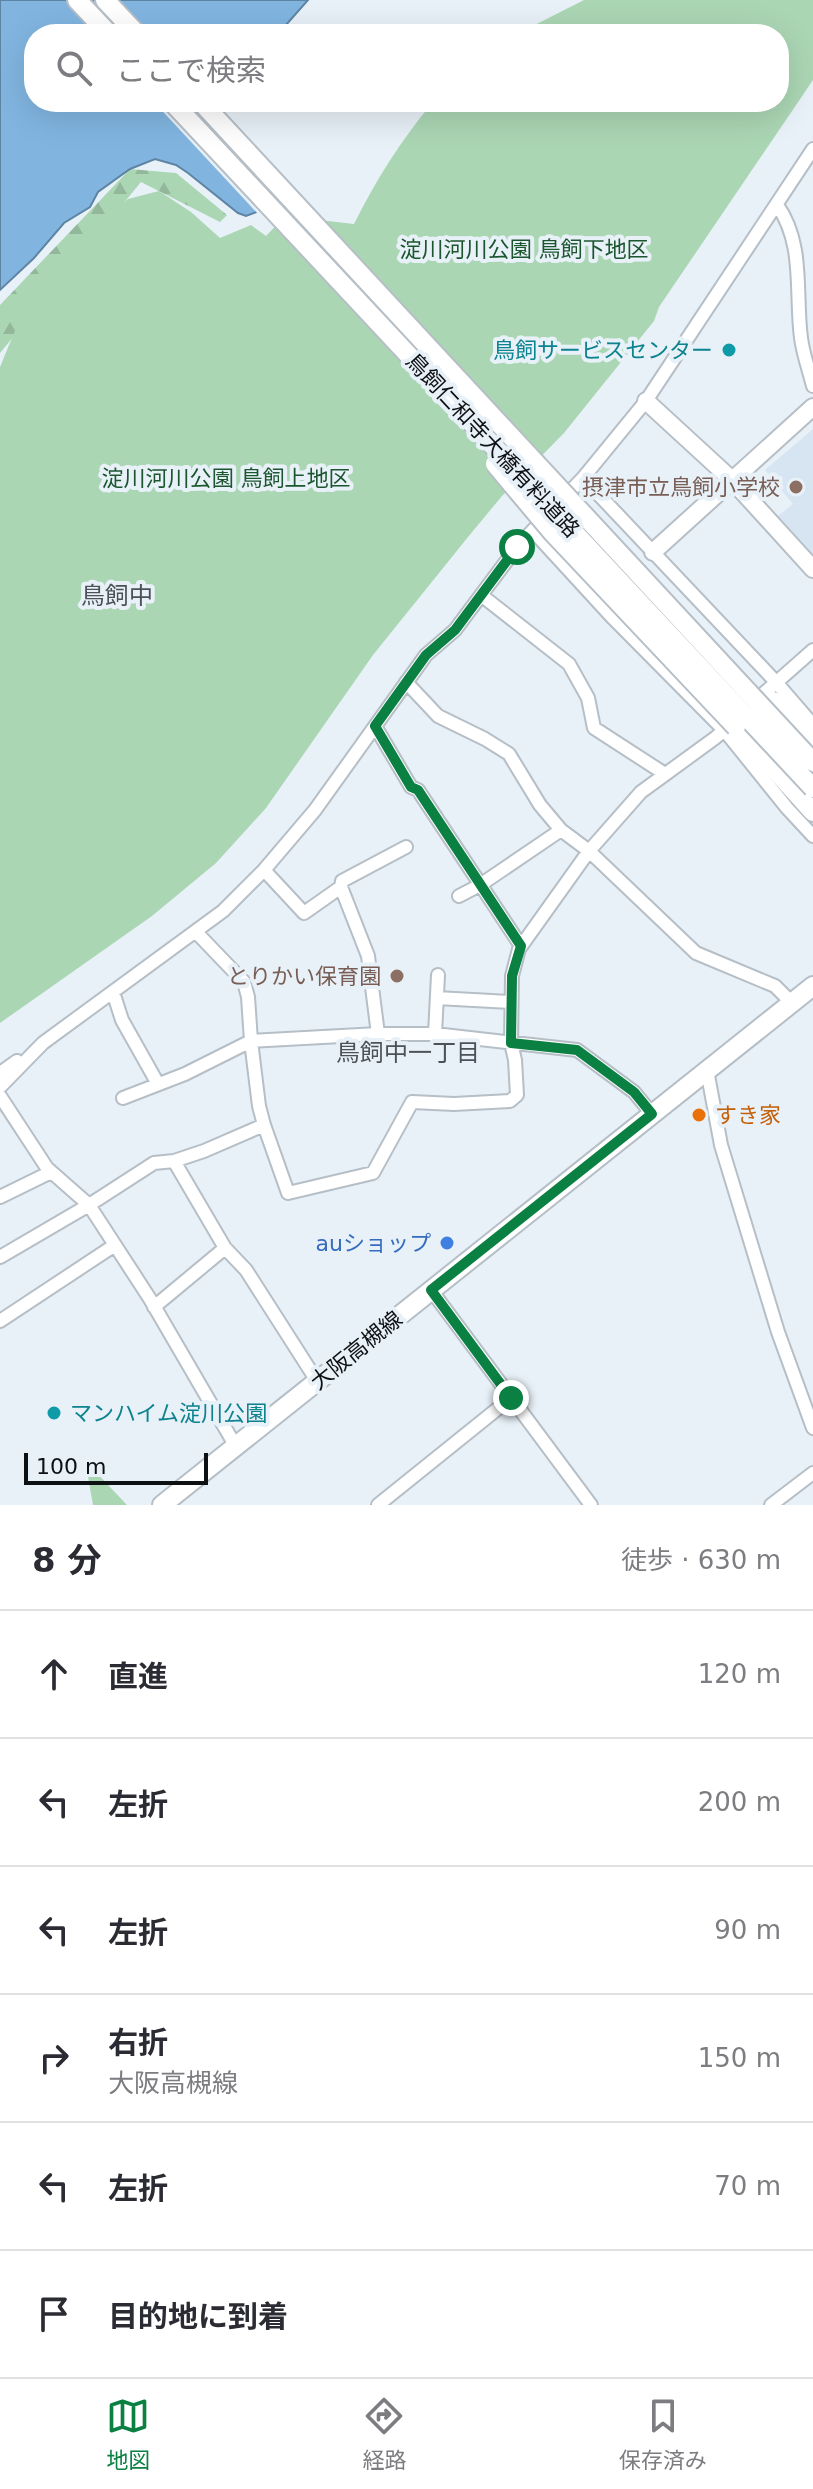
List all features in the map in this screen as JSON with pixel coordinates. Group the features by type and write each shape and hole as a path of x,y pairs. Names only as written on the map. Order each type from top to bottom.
{"main road":[{"path":"77,0 100,24"},
{"path":"105,0 128,24"},
{"name":"鳥飼仁和寺大橋有料道路","path":"181,112 813,788"},
{"name":"鳥飼仁和寺大橋有料道路","path":"210,112 813,762"},
{"path":"457,376 470,382 581,495 813,744"},
{"path":"442,390 443,404 552,532 730,729 813,812"},
{"name":"大阪高槻線","path":"173,1501 235,1445 813,986"}],"street":[{"path":"0,1073 196,932 223,911 264,870 315,810 426,655 455,630 517,547 583,478 646,401 813,149"},
{"path":"777,205 786,218 796,251 801,339 813,386"},
{"path":"646,401 732,480 813,569"},
{"path":"605,609 653,552 813,407"},
{"path":"583,478 813,725"},
{"path":"533,531 605,609 730,729 787,808 813,836"},
{"path":"481,595 569,664 588,698 594,728 665,774"},
{"path":"196,932 244,982 259,1106 288,1193 373,1173 412,1102 454,1104 510,1101 517,1095 511,1043 511,1002 512,976 521,946 589,851 641,792 730,729 775,681 813,650"},
{"path":"406,682 438,716 509,754 540,805 561,830 589,851 696,953 775,986 792,1003"},
{"path":"375,726 411,787 418,790 521,946"},
{"path":"459,896 561,830"},
{"path":"378,1034 368,956 341,887 342,881 406,847"},
{"path":"264,870 304,913 341,887"},
{"path":"435,1034 438,975"},
{"path":"113,992 122,1020 158,1084"},
{"path":"437,998 511,1002"},
{"path":"123,1098 251,1041 435,1034 577,1050 634,1092 652,1114"},
{"path":"0,1087 43,1043"},
{"path":"707,1070 721,1145 778,1332 813,1428"},
{"path":"0,1096 51,1172 89,1205 154,1307 235,1445"},
{"path":"0,1257 154,1163 174,1161 204,1151 264,1125"},
{"path":"174,1161 225,1248 246,1270 317,1381"},
{"path":"0,1197 51,1172"},
{"path":"0,1321 115,1245"},
{"path":"154,1307 225,1248"},
{"path":"431,1290 589,1504"},
{"path":"378,1505 511,1398"},
{"path":"771,1505 813,1473"}],"shaded area":[{"name":"摂津市立鳥飼小学校","path":"813,429 813,560 778,516 793,504 765,470"}],"green space":[{"name":"淀川河川公園 鳥飼上地区","path":"584,0 813,0 813,80 659,307 654,321 564,433 502,496 373,655 266,808 216,863 152,916 0,1023 0,367 21,316 39,287 92,231 128,199 159,191 191,212 220,238 251,225 266,236 288,213 302,218 354,224 390,161 425,112 789,112 789,24 537,24"},
{"path":"130,169 176,173 227,215 220,222 141,182 0,353 0,305"},
{"path":"92,1468 127,1505 93,1505 87,1471"}],"water":[{"path":"0,0 308,0 287,24 24,24 24,112 198,112 278,204 246,216 176,165 155,159 130,169 98,192 90,207 64,223 34,258 0,290"}],"pier":[{"path":"163,112 203,112 282,202 280,208 260,216"}],"place":[{"name":"鳥飼サービスセンター","path":"729,350"},
{"name":"摂津市立鳥飼小学校","path":"796,487"},
{"name":"とりかい保育園","path":"397,976"},
{"name":"すき家","path":"699,1115"},
{"name":"auショップ","path":"447,1243"},
{"name":"マンハイム淀川公園","path":"54,1413"}],"district":[{"name":"鳥飼中","path":"117,596"},
{"name":"鳥飼中一丁目","path":"408,1053"}],"route":[{"path":"511,1398 431,1290 652,1114 634,1092 577,1050 511,1043 512,976 521,946 418,790 411,787 375,726 426,655 455,630 517,547"}],"park label":[{"name":"淀川河川公園 鳥飼下地区","path":"524,249"}]}
